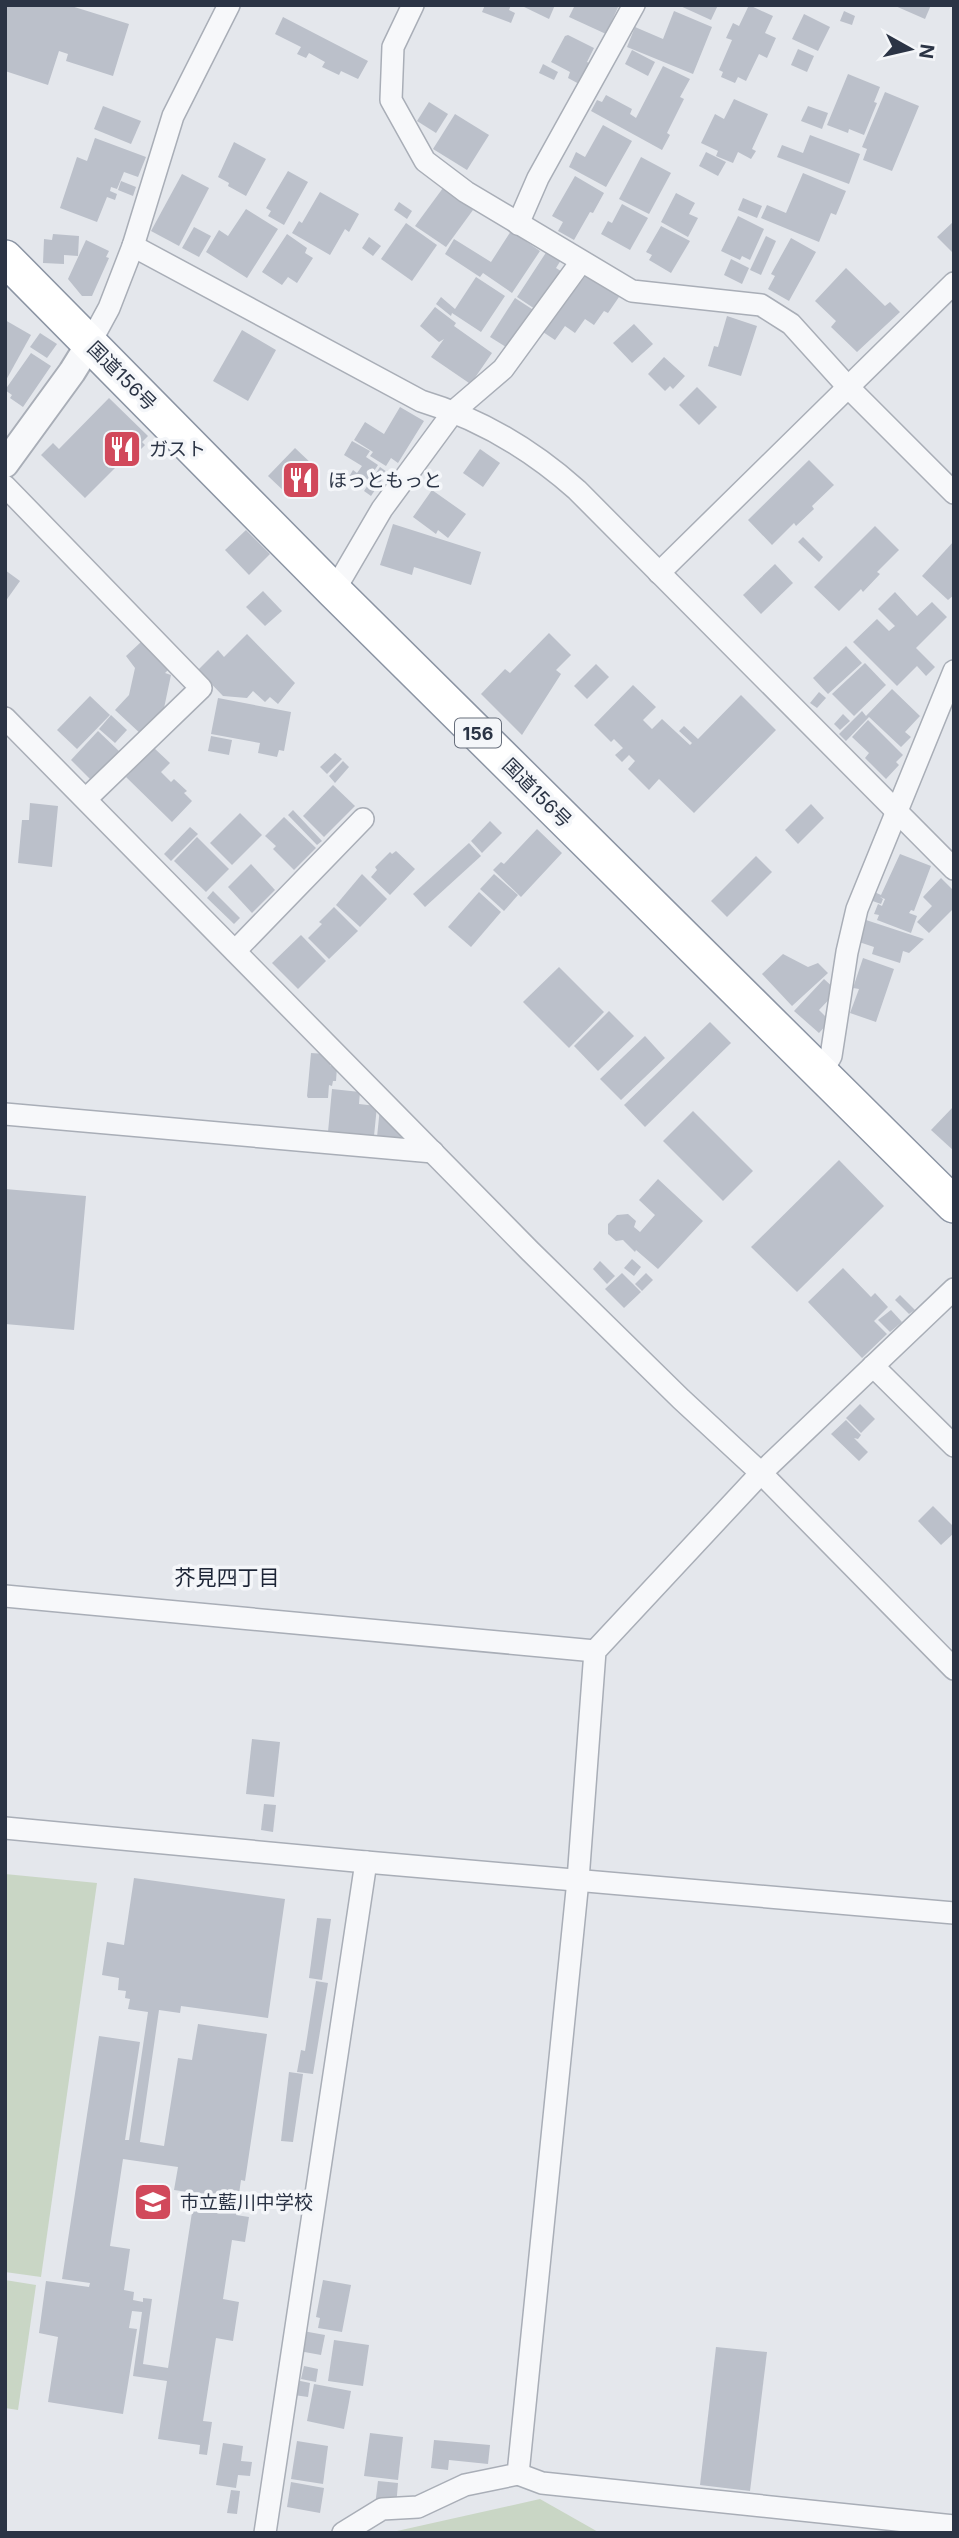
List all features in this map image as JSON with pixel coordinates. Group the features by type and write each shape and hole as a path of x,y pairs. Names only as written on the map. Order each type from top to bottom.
{"highway":[{"name":"国道156号","path":"5,258 334,591 954,1205"}],"street":[{"path":"8,454 72,372 109,308 132,246 173,116 229,5"},
{"path":"413,5 393,47 391,100 425,161 466,192 632,291 761,305 791,324 848,387 954,493"},
{"path":"518,223 538,178 634,5"},
{"path":"132,246 421,401 454,411 539,458 558,472 954,869"},
{"path":"334,591 382,509 454,411 503,369 581,262"},
{"path":"659,573 954,283"},
{"path":"5,486 201,688 86,799"},
{"path":"821,1074 831,1056 847,952 857,909 954,671"},
{"path":"5,718 433,1152 681,1399 761,1473 954,1669"},
{"path":"235,951 363,819"},
{"path":"5,1114 433,1152"},
{"path":"518,2474 578,1880 595,1651 761,1473 954,1289"},
{"path":"873,1366 954,1447"},
{"path":"5,1596 595,1651"},
{"path":"5,1828 954,1913"},
{"path":"265,2533 366,1862"},
{"path":"343,2533 382,2509 418,2507 465,2486 518,2474 542,2483 954,2526"}],"green space":[{"path":"5,1874 97,1883 41,2277 5,2272"},
{"path":"5,2280 36,2285 18,2410 5,2408"},
{"path":"540,2499 600,2533 388,2533"}],"building":[{"path":"5,5 68,5 129,24 113,76 66,61 68,54 59,51 48,85 5,71"},
{"path":"485,5 511,5 509,10 515,13 511,23 482,12"},
{"path":"520,5 555,5 549,19"},
{"path":"575,5 619,5 606,34 569,17"},
{"path":"678,5 718,5 711,20"},
{"path":"749,5 773,16 765,33 776,38 767,58 759,54 746,81 738,77 735,83 721,77 723,72 719,70 732,40 726,38 733,23 739,26"},
{"path":"893,5 931,5 925,19"},
{"path":"674,11 712,27 693,74 627,47 635,27 663,39"},
{"path":"844,11 855,16 852,25 840,21"},
{"path":"804,14 830,27 818,51 792,39"},
{"path":"283,17 368,61 358,79 341,71 339,75 322,67 325,62 309,53 306,58 297,54 301,47 275,34"},
{"path":"568,35 594,48 587,62 591,64 581,85 568,78 570,72 551,62"},
{"path":"798,49 814,56 807,72 791,65"},
{"path":"632,50 655,62 648,76 625,64"},
{"path":"543,64 558,72 554,80 539,73"},
{"path":"663,66 690,79 680,97 684,99 667,133 670,135 662,150 591,111 597,100 602,102 606,95 632,109 630,114 636,118"},
{"path":"848,74 880,87 874,102 877,103 864,135 849,129 848,133 827,125"},
{"path":"885,92 919,106 892,171 863,160 867,149 862,147"},
{"path":"734,99 768,114 752,149 756,151 751,159 738,152 733,163 716,156 718,151 701,143 715,114 724,119"},
{"path":"429,102 448,114 436,133 417,121"},
{"path":"103,106 141,121 131,144 94,129"},
{"path":"808,106 828,113 822,129 801,121"},
{"path":"455,114 489,135 467,170 433,149"},
{"path":"603,125 632,141 606,187 569,167 576,152 585,157"},
{"path":"810,135 860,154 849,184 777,157 782,145 803,153"},
{"path":"95,138 146,157 138,177 124,172 117,189 111,187 110,191 117,194 115,200 107,197 97,222 60,208 77,157 87,161"},
{"path":"234,142 266,159 246,196 218,177"},
{"path":"706,152 726,162 718,176 699,166"},
{"path":"641,157 671,173 649,214 619,199"},
{"path":"288,171 308,182 284,225 268,216 271,211 266,208"},
{"path":"803,173 846,191 836,215 831,213 819,242 761,218 767,205 786,213"},
{"path":"182,174 209,188 179,246 151,231"},
{"path":"575,176 604,193 574,240 558,231 563,222 552,216"},
{"path":"121,181 136,187 133,196 118,190"},
{"path":"443,188 473,210 446,247 415,226"},
{"path":"320,192 359,214 349,232 345,229 330,255 292,233 299,221 302,223"},
{"path":"676,193 695,203 689,214 698,218 688,237 661,222"},
{"path":"743,198 762,206 757,218 738,210"},
{"path":"399,202 412,211 407,219 394,210"},
{"path":"622,204 648,218 630,250 601,234 608,221 612,223"},
{"path":"246,209 278,229 247,278 206,252 219,230 228,236"},
{"path":"738,216 764,229 750,260 742,256 740,260 721,251"},
{"path":"954,221 954,254 937,237"},
{"path":"406,223 437,245 412,281 381,259"},
{"path":"661,226 690,241 671,273 649,260 652,255 646,252"},
{"path":"194,227 211,236 199,257 182,248"},
{"path":"511,231 540,251 512,293 483,273 480,277 445,254 454,239 491,262"},
{"path":"53,234 79,236 78,256 64,255 64,264 43,263 44,239 52,240"},
{"path":"287,234 307,248 305,253 313,258 297,283 288,277 282,285 262,272"},
{"path":"766,236 776,241 761,275 750,270"},
{"path":"369,237 381,246 373,256 362,248"},
{"path":"791,238 816,252 789,301 768,289 775,276 771,274"},
{"path":"86,240 109,251 106,257 109,258 92,296 82,296 68,279"},
{"path":"547,251 561,260 556,268 564,273 535,309 517,297"},
{"path":"731,259 749,268 742,284 724,275"},
{"path":"846,268 885,306 890,302 900,312 857,352 831,327 836,321 815,301"},
{"path":"587,274 619,297 608,313 604,311 594,325 585,319 575,333 565,326 555,340 543,332"},
{"path":"476,277 505,296 481,332 452,313 451,316 436,304 441,297 455,309"},
{"path":"515,298 538,313 514,352 490,337"},
{"path":"435,307 456,323 454,326 492,353 472,382 469,383 431,357 444,339 439,342 420,326"},
{"path":"727,316 757,326 741,376 708,366 714,346 718,347"},
{"path":"5,320 31,335 5,382"},
{"path":"634,324 653,344 632,363 613,343"},
{"path":"242,330 276,350 248,401 213,381"},
{"path":"40,333 57,344 47,358 30,347"},
{"path":"31,353 51,366 23,407 10,398 12,395 5,390"},
{"path":"664,357 685,376 673,389 670,386 665,391 648,374"},
{"path":"697,387 717,407 699,425 679,405"},
{"path":"109,398 148,436 142,442 145,445 131,459 127,456 85,498 41,455 53,443 59,449"},
{"path":"400,407 424,421 398,463 391,458 386,466 370,456 373,452 354,440 365,422 384,434"},
{"path":"352,441 370,451 366,457 378,465 361,485 349,477 353,470 357,473 362,466 344,455"},
{"path":"295,448 314,466 287,494 268,476"},
{"path":"480,449 500,463 483,487 463,473"},
{"path":"809,460 834,485 812,506 814,509 796,526 794,523 772,545 748,520"},
{"path":"380,467 387,472 371,496 364,491"},
{"path":"432,490 466,514 448,538 438,530 436,534 413,517"},
{"path":"393,524 481,552 471,585 414,567 412,575 380,565"},
{"path":"875,526 899,550 877,572 880,574 863,592 861,589 839,611 814,587"},
{"path":"246,530 270,554 249,575 225,550"},
{"path":"803,537 823,557 819,562 798,542"},
{"path":"954,541 954,595 948,600 922,576"},
{"path":"775,564 793,583 761,614 743,595"},
{"path":"5,570 20,581 5,602"},
{"path":"263,591 282,611 265,626 246,607"},
{"path":"895,592 917,616 932,602 947,617 916,648 935,667 926,676 917,666 897,686 853,642 877,619 889,631 895,626 878,609"},
{"path":"549,633 571,655 556,670 561,674 522,735 481,694 505,669 510,673"},
{"path":"247,634 295,683 278,704 270,697 265,702 253,691 247,698 223,696 198,670 218,650 224,657"},
{"path":"141,642 168,670 165,673 171,675 163,713 142,735 115,710 129,695 135,668 126,656"},
{"path":"846,646 862,663 828,694 813,678"},
{"path":"865,663 886,685 854,716 832,694"},
{"path":"596,664 609,677 587,699 574,686"},
{"path":"633,685 656,707 643,720 652,729 662,719 690,745 692,743 679,731 684,726 698,739 741,695 776,730 694,813 659,779 649,790 628,769 635,761 629,755 622,762 615,755 623,748 614,739 611,742 594,725"},
{"path":"892,689 920,716 905,732 911,737 901,747 869,717 846,741 839,734 862,711 866,716"},
{"path":"819,692 826,698 817,708 810,703"},
{"path":"90,696 110,715 77,749 57,730"},
{"path":"218,698 291,712 284,751 279,750 277,757 258,753 260,743 211,734"},
{"path":"843,714 850,721 840,730 834,724"},
{"path":"111,715 127,730 115,743 99,729"},
{"path":"868,720 903,755 896,762 899,765 886,779 865,758 869,753 852,737"},
{"path":"98,731 120,752 92,781 71,760"},
{"path":"211,736 232,740 229,755 208,751"},
{"path":"154,748 170,763 161,772 171,782 174,779 187,791 184,793 192,801 172,822 126,777"},
{"path":"335,753 342,759 327,774 320,767"},
{"path":"343,761 349,767 335,783 329,776"},
{"path":"333,785 355,806 324,837 303,816"},
{"path":"30,803 58,806 52,867 18,863 22,820 29,820"},
{"path":"811,804 824,818 798,844 785,830"},
{"path":"293,810 322,841 317,845 288,815"},
{"path":"240,813 262,835 232,865 210,843"},
{"path":"284,817 316,848 294,870 273,849 276,846 265,836"},
{"path":"490,821 502,833 482,853 471,841"},
{"path":"190,827 198,834 171,861 164,854"},
{"path":"537,829 562,853 521,897 493,870 501,862 504,864"},
{"path":"197,837 229,869 206,892 174,861"},
{"path":"469,843 481,856 425,907 413,894"},
{"path":"396,851 415,869 390,895 371,877 377,870 375,867 390,852 392,854"},
{"path":"900,854 931,866 914,911 909,913 917,916 911,933 877,920 879,915 874,914 878,904 882,906 885,899 880,897 883,899 881,904 867,899 870,890 881,895"},
{"path":"756,856 772,872 727,917 711,901"},
{"path":"251,864 275,890 252,913 228,887"},
{"path":"362,874 387,899 360,927 336,905"},
{"path":"494,874 518,895 504,911 480,889"},
{"path":"941,878 954,891 954,908 929,933 917,922 932,906 923,897"},
{"path":"213,891 240,918 234,924 207,898"},
{"path":"479,892 501,912 471,947 448,927"},
{"path":"334,907 358,931 329,959 308,938"},
{"path":"866,920 924,939 909,953 903,951 900,963 872,954 874,947 859,942"},
{"path":"301,935 326,961 298,989 272,963"},
{"path":"783,954 808,967 818,963 828,973 792,1006 762,974"},
{"path":"863,958 894,969 876,1022 850,1013 859,989 853,988"},
{"path":"559,967 604,1012 569,1048 523,1002"},
{"path":"824,979 837,991 819,1010 830,1021 819,1033 794,1011"},
{"path":"609,1011 634,1036 598,1071 574,1046"},
{"path":"710,1022 731,1043 645,1127 624,1105"},
{"path":"645,1036 665,1058 621,1100 600,1079"},
{"path":"311,1053 326,1054 326,1059 331,1060 330,1066 337,1067 336,1081 333,1081 332,1086 329,1085 328,1098 307,1096"},
{"path":"332,1089 360,1092 359,1104 377,1106 374,1136 328,1132"},
{"path":"954,1106 954,1151 931,1130"},
{"path":"380,1108 403,1130 401,1140 377,1137"},
{"path":"693,1111 753,1171 723,1201 663,1141"},
{"path":"839,1160 884,1206 797,1292 751,1247"},
{"path":"658,1179 703,1221 658,1269 623,1240 616,1241 608,1234 608,1224 617,1215 628,1214 636,1221 634,1227 640,1232 655,1215 639,1200"},
{"path":"5,1189 86,1196 74,1330 5,1324"},
{"path":"632,1259 641,1267 634,1276 624,1268"},
{"path":"600,1261 615,1276 607,1284 593,1269"},
{"path":"843,1268 871,1297 875,1293 888,1307 874,1321 887,1334 862,1358 808,1302"},
{"path":"622,1273 641,1292 624,1308 605,1289"},
{"path":"646,1273 653,1280 642,1291 635,1284"},
{"path":"900,1295 915,1310 909,1314 895,1300"},
{"path":"891,1310 902,1322 890,1332 878,1320"},
{"path":"860,1404 875,1419 861,1433 846,1418"},
{"path":"846,1420 861,1435 858,1439 854,1438 868,1452 859,1461 831,1434"},
{"path":"933,1506 954,1527 954,1533 941,1545 918,1521"},
{"path":"252,1739 280,1742 274,1797 246,1794"},
{"path":"264,1804 276,1805 273,1832 261,1830"},
{"path":"134,1878 285,1899 268,2018 181,2006 180,2013 159,2010 140,2142 164,2146 178,2058 192,2060 198,2024 267,2034 245,2181 241,2180 236,2215 249,2217 245,2242 232,2240 223,2299 239,2302 233,2341 216,2338 203,2421 212,2422 207,2455 199,2454 200,2445 158,2439 167,2381 133,2376 142,2312 132,2311 129,2328 137,2329 123,2414 48,2402 58,2337 39,2333 46,2281 89,2287 90,2283 62,2279 99,2036 140,2042 125,2140 129,2140 148,2012 128,2009 130,1999 125,1998 126,1991 118,1990 119,1978 102,1975 107,1942 124,1945","holes":["123,2159 178,2167 174,2190 195,2193 168,2368 143,2364 152,2299 143,2298 143,2302 133,2300 134,2292 124,2290 130,2249 110,2246"]},
{"path":"317,1918 331,1919 322,1980 309,1978"},
{"path":"316,1981 328,1983 313,2074 297,2072 301,2050 305,2051"},
{"path":"289,2072 303,2074 293,2142 281,2141"},
{"path":"323,2280 351,2285 342,2332 318,2328 320,2318 316,2317"},
{"path":"303,2331 325,2335 321,2355 299,2351"},
{"path":"334,2340 369,2345 363,2386 328,2381"},
{"path":"716,2347 767,2352 750,2491 700,2485"},
{"path":"304,2366 318,2369 316,2382 301,2379"},
{"path":"296,2380 310,2383 308,2397 294,2395"},
{"path":"314,2384 351,2391 344,2429 307,2421"},
{"path":"370,2433 403,2437 398,2480 364,2476"},
{"path":"434,2440 490,2445 488,2464 449,2460 448,2470 431,2468"},
{"path":"297,2441 328,2446 323,2484 291,2479"},
{"path":"223,2443 243,2446 241,2461 252,2462 250,2476 238,2475 236,2488 216,2485"},
{"path":"378,2481 398,2483 396,2507 375,2506"},
{"path":"291,2482 324,2488 320,2513 287,2507"},
{"path":"231,2490 240,2491 237,2514 227,2513"}],"place":[{"name":"ガスト","path":"122,449"},
{"name":"ほっともっと","path":"301,480"},
{"name":"市立藍川中学校","path":"153,2202"}],"district":[{"name":"芥見四丁目","path":"227,1577"}]}
